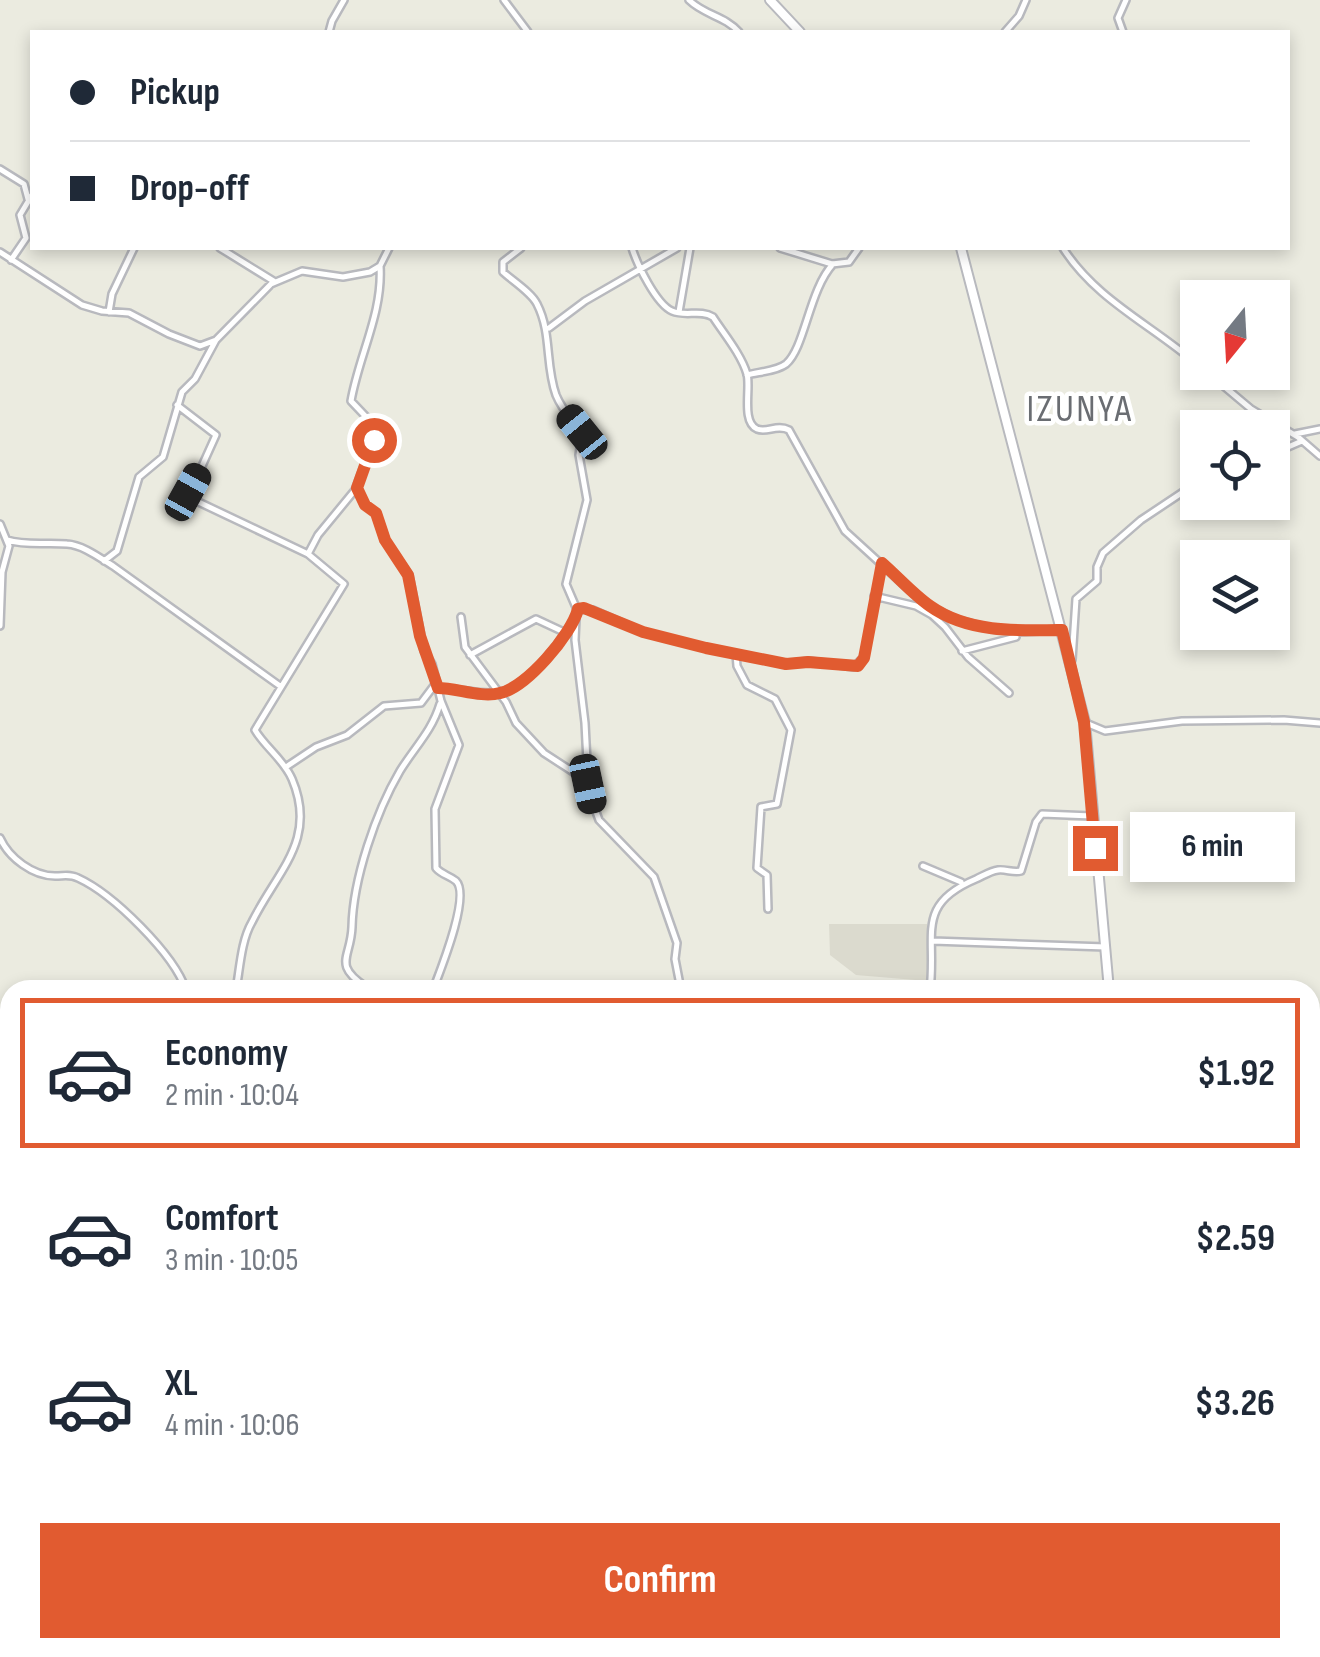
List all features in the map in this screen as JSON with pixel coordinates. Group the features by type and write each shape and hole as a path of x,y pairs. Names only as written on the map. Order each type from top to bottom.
{"street":[{"path":"330,30 344,0"},
{"path":"504,0 526,29"},
{"path":"689,0 736,30"},
{"path":"770,0 798,30"},
{"path":"1007,30 1026,0"},
{"path":"1122,30 1118,18 1126,0"},
{"path":"0,168 24,184 30,197 20,215 26,238 11,260"},
{"path":"109,312 112,294 133,250"},
{"path":"223,250 275,282"},
{"path":"308,554 318,535 357,488 374,437 370,421 351,400 356,370 364,358 382,286 380,266 388,250"},
{"path":"507,250 511,255"},
{"path":"518,250 503,262 503,272 537,304 548,329 554,390 582,436 579,455 587,500 566,584 577,612 575,640 588,784 598,820 646,867 658,887 677,944 679,980"},
{"path":"633,250 640,268 668,308 711,315 748,375 748,414 754,426 788,430 850,536 926,604 956,619 1017,632 1062,630"},
{"path":"548,329 585,301 673,250"},
{"path":"679,312 690,250"},
{"path":"787,250 833,264 849,262 858,250"},
{"path":"962,250 1084,722 1108,980"},
{"path":"1065,250 1098,292 1180,350"},
{"path":"0,252 82,304 129,313 200,346 216,340"},
{"path":"748,375 788,362 806,326 816,288 833,264"},
{"path":"104,560 117,551 140,478 163,457 182,392 195,380 216,340 275,282 302,271 344,277 380,266"},
{"path":"1229,390 1320,456"},
{"path":"178,405 216,435 188,496 308,554 341,579 344,586 255,731 286,767 303,819 286,863 248,929 238,980"},
{"path":"1292,434 1320,429"},
{"path":"1290,446 1302,441"},
{"path":"357,488 365,505 376,513 385,540 408,575 420,636 459,745 435,808 434,862 438,872 458,883 459,891 456,920 435,980"},
{"path":"1072,673 1076,599 1097,581 1102,555 1141,520 1180,494"},
{"path":"0,524 7,540 0,626"},
{"path":"7,540 20,544 73,545 104,560 280,686"},
{"path":"577,612 593,610 643,632 786,664 858,666 864,658 882,563"},
{"path":"874,596 926,611 1009,693"},
{"path":"437,685 499,694 515,686 550,654 577,612"},
{"path":"460,617 462,638 470,654 516,723 544,752 588,784"},
{"path":"470,654 536,618 566,633"},
{"path":"962,650 1016,636"},
{"path":"736,654 747,685 775,698 792,730 777,804 761,806 757,868 767,875 768,909"},
{"path":"286,767 316,747 347,735 384,706 422,703 437,685"},
{"path":"357,980 346,965 352,900 392,788 433,724 441,702"},
{"path":"1084,722 1105,732 1182,722 1284,720 1320,724"},
{"path":"931,980 932,913 950,891 996,870 1021,872 1042,814 1092,816"},
{"path":"0,838 18,862 44,874 80,879 116,905 167,958 180,980"},
{"path":"923,866 965,883"},
{"path":"933,941 1106,947"}],"shaded area":[{"path":"829,924 927,924 927,980 856,975 830,955"}],"district":[{"name":"IZUNYA","path":"1080,409"}],"route":[{"path":"374,440 357,488 361,500 376,513 385,540 406,570 424,651 438,688 499,694 515,686 550,654 578,609 584,608 643,632 706,648 786,664 858,666 864,658 882,563 926,604 956,619 1017,632 1062,630 1088,746 1095,848"}]}
